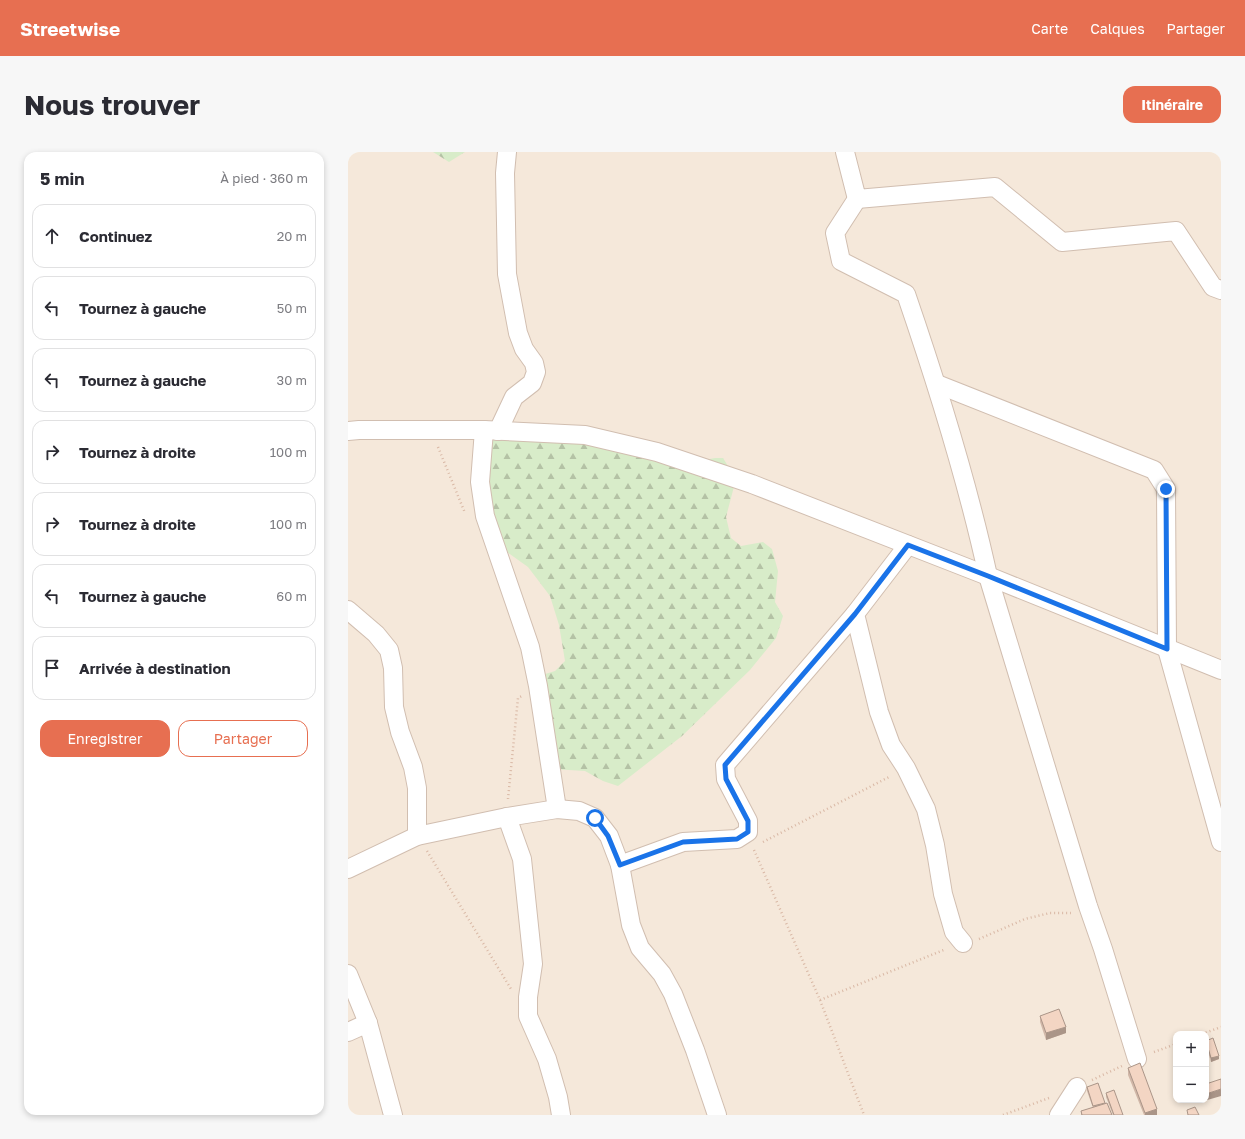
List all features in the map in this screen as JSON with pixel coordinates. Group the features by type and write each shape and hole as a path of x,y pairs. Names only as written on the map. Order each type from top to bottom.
{"street":[{"path":"507,152 505,173 507,274 518,333 524,349 534,363 536,372 532,383 514,397 491,430 480,482 485,516 530,648 538,686 557,809"},
{"path":"845,152 857,199 835,233 841,260 906,294 937,384 976,524 988,576 1088,906 1137,1059"},
{"path":"857,199 995,187 1062,242 1176,231 1213,287 1221,290"},
{"path":"937,384 1154,470 1166,489 1167,649 1221,842"},
{"path":"348,431 491,430 586,435 657,452 752,484 988,576 1221,670"},
{"path":"620,865 683,842 737,839 750,840 748,821 726,779 725,765 855,614 908,545"},
{"path":"348,610 376,634 389,650 393,668 394,707 400,732 413,767 417,788 417,836"},
{"path":"855,614 879,712 891,745 906,768 926,809 943,894 954,932 962,942"},
{"path":"348,869 417,836 507,817 557,809 579,812 595,818 608,836 620,865 631,925 640,948 662,974 673,994 695,1050 717,1115"},
{"path":"507,817 522,859 533,964 528,997 528,1016 547,1059 558,1097 561,1115"},
{"path":"348,974 368,1023 393,1115"},
{"path":"348,1032 368,1023"},
{"path":"1059,1115 1078,1087"}],"path":[{"path":"507,817 518,698 538,686"},
{"path":"864,1115 820,1000 750,840 906,768"},
{"path":"417,836 512,990"},
{"path":"1209,1031 1221,1027"}],"shaded area":[{"path":"348,152 1221,152 1221,1115 348,1115"}],"green space":[{"path":"433,152 465,152 449,162"},
{"path":"514,433 633,440 658,462 681,464 723,458 736,479 726,517 731,538 741,546 763,542 772,549 778,571 775,602 783,616 776,638 750,670 682,736 618,786 603,781 585,771 552,769 542,675 555,671 565,661 559,625 550,596 528,567 504,550 493,521 484,475 489,442"}],"building":[{"path":"1059,1009 1066,1027 1046,1033 1040,1016"},
{"path":"1213,1038 1219,1056 1211,1058 1209,1051 1209,1040"},
{"path":"1140,1063 1157,1109 1145,1113 1128,1068"},
{"path":"1221,1079 1221,1089 1209,1093 1209,1083"},
{"path":"1098,1083 1105,1103 1093,1106 1087,1087"},
{"path":"1114,1090 1123,1115 1114,1115 1106,1093"},
{"path":"1107,1103 1112,1115 1082,1115 1081,1111"},
{"path":"1195,1107 1199,1115 1188,1115 1187,1110"}],"route":[{"path":"595,818 608,836 620,865 683,842 737,839 748,832 748,821 726,779 725,765 855,614 908,545 1167,649 1166,489"}]}
